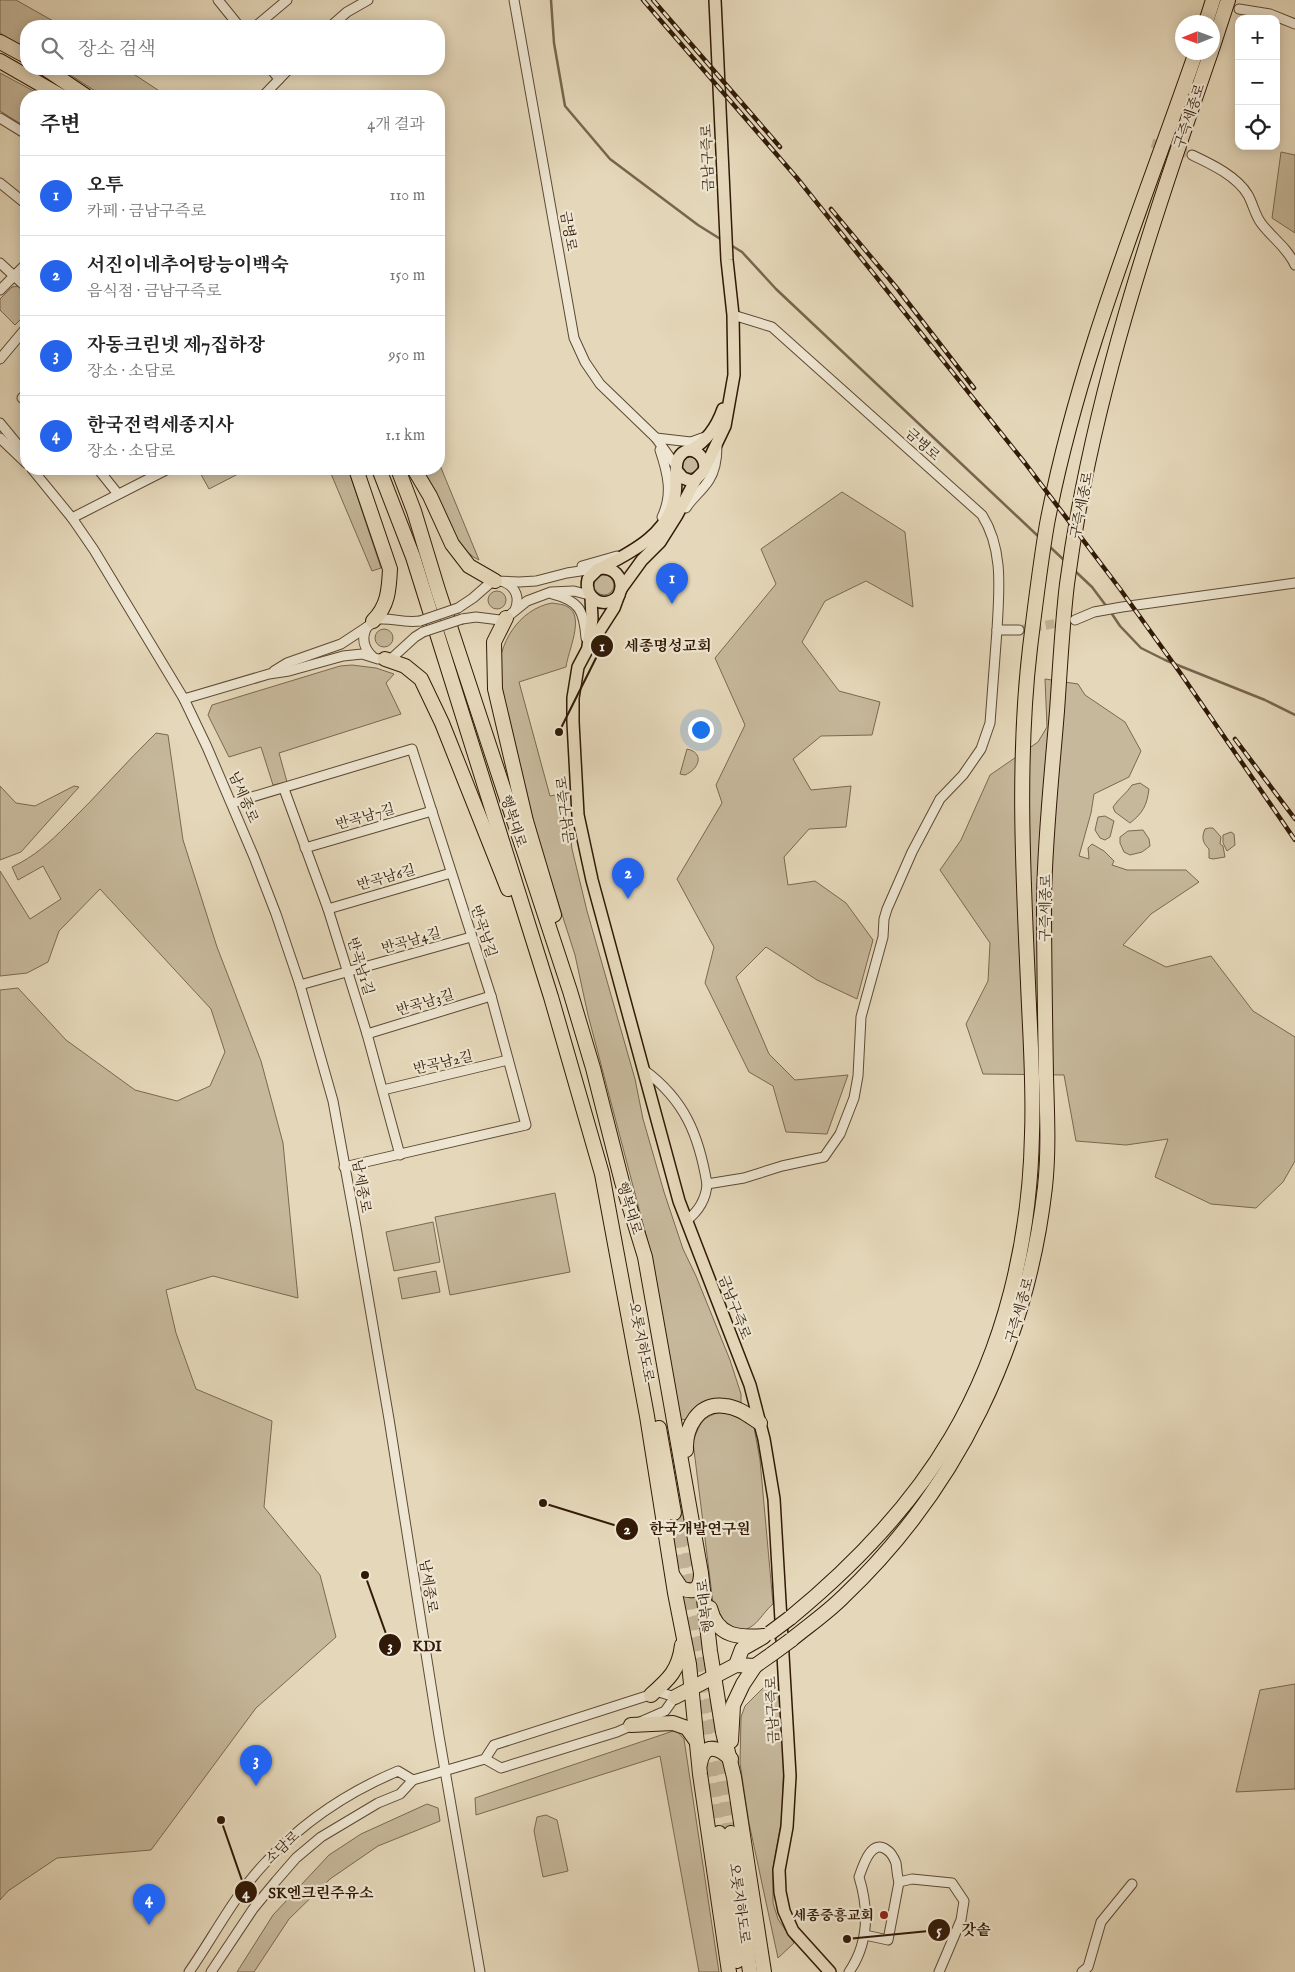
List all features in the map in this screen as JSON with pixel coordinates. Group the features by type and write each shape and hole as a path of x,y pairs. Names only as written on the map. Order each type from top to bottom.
{"highway":[{"path":"1208,15 1213,0"},
{"path":"1220,24 1228,0"},
{"path":"0,42 20,53"},
{"name":"구즉세종로","path":"736,1666 742,1649 790,1618 832,1584 915,1492 950,1440 974,1394 1011,1296 1026,1212 1032,1134 1024,903 1022,775 1024,711 1040,567 1048,522 1071,424 1105,308 1124,250 1149,187 1193,60"},
{"name":"구즉세종로","path":"755,1666 842,1598 883,1555 925,1504 985,1403 1005,1358 1023,1303 1034,1256 1046,1184 1044,895 1051,777 1067,588 1084,485 1114,352 1158,205 1208,60"},
{"path":"0,61 20,72"},
{"path":"24,75 51,90"},
{"path":"55,75 77,90"},
{"path":"358,475 390,569 390,581 383,611 370,624"},
{"name":"행복대로","path":"381,475 413,557 551,997 602,1174 647,1416 689,1664 699,1768 729,1972"},
{"name":"행복대로","path":"400,475 414,511 458,653 570,991 593,1068 622,1182 645,1257 688,1493 723,1732 731,1759 764,1972"},
{"path":"418,475 430,496 452,544 469,566 499,582"},
{"path":"510,614 494,642 495,689 526,821 562,940 570,991"},
{"path":"379,658 405,666 421,679 442,723 522,931 551,997"},
{"name":"오롯지하도로","path":"602,1174 632,1291 678,1512 666,1405 622,1182"},
{"path":"688,1493 685,1437 696,1416 711,1407 724,1405 743,1412 760,1423"},
{"path":"673,1576 681,1588 691,1590 697,1588 700,1584 701,1573"},
{"path":"701,1573 711,1615 720,1628 734,1637 767,1634"},
{"path":"650,1695 670,1678 680,1659 683,1634"},
{"path":"715,1677 736,1666 755,1666 733,1705 731,1759"},
{"name":"소담로","path":"675,1696 715,1677"},
{"path":"631,1725 673,1723 687,1728 697,1742"},
{"path":"699,1768 702,1754 710,1748 724,1752 731,1759"},
{"name":"오롯지하도로","path":"738,1972 725,1833 750,1972"},
{"path":"755,1916 768,1945 774,1972"}],"main road":[{"name":"금남구즉로","path":"705,467 718,445 725,426 734,375 733,315 725,226 715,0"},
{"name":"금남구즉로","path":"689,450 701,444 719,420 729,371 733,315"},
{"path":"689,450 699,452 705,467 704,472 696,479 687,480 683,478 676,468 679,457 689,450"},
{"name":"금남구즉로","path":"676,468 673,506 665,523 620,592 614,608 578,667 573,698 578,815 592,880 679,1201 750,1385 770,1468 774,1499 790,1776 787,1827 779,1870 780,1892 784,1911 793,1931 830,1972"},
{"name":"금남구즉로","path":"587,650 592,619 590,596 587,590 588,579 591,574 657,538 678,515 696,479"},
{"path":"590,596 598,602 604,603 615,600 620,592 622,584 616,573 606,568 599,569"}],"street":[{"path":"218,0 234,20"},
{"path":"263,20 287,0"},
{"path":"338,20 347,12 368,0"},
{"name":"금병로","path":"514,0 574,338 585,362 600,384 656,438"},
{"path":"1239,8 1270,14 1295,24"},
{"path":"276,75 279,79"},
{"path":"269,90 283,75"},
{"path":"0,118 20,130"},
{"path":"1192,155 1212,164 1234,180 1247,193 1260,222 1283,246 1295,265"},
{"path":"0,183 20,199"},
{"path":"0,264 20,281"},
{"path":"0,290 20,271"},
{"name":"금병로","path":"708,1184 744,1178 782,1166 824,1158 840,1134 854,1098 858,1076 861,1017 883,937 884,919 887,909 912,852 940,799 963,775 981,749 990,723 999,586 997,553 991,530 982,516 772,328 733,315"},
{"path":"0,350 20,333"},
{"path":"0,359 20,335"},
{"path":"0,423 20,447"},
{"path":"656,438 691,442 707,436"},
{"path":"0,438 20,457"},
{"path":"656,438 689,450"},
{"path":"656,438 676,468"},
{"path":"656,438 668,474 669,485 666,509 657,538"},
{"path":"657,538 682,517 691,501 708,482 713,473 718,445"},
{"name":"남세종로","path":"37,475 72,518 130,608 184,699 232,803 276,914 300,985 332,1101 389,1419 445,1770 480,1972"},
{"path":"103,475 118,494"},
{"path":"72,518 156,475"},
{"path":"567,573 632,551"},
{"path":"269,674 287,664 341,644 370,624 386,618 406,623 420,621 458,608 489,584 536,581 567,573 599,569"},
{"path":"499,582 513,588 516,593 517,605 510,614"},
{"path":"1075,620 1094,612 1122,607 1295,583"},
{"path":"184,699 269,674 289,672 343,656 362,654 379,658 397,654 423,632 462,619 476,617 500,620 527,601 547,593 574,592 590,596"},
{"path":"547,593 569,600 579,607 585,620 587,650"},
{"path":"370,624 363,638 367,651 379,658"},
{"path":"997,630 1019,630"},
{"name":"반곡남길","path":"232,803 284,789 412,749 491,996 526,1125 344,1167"},
{"name":"반곡남1길","path":"284,789 328,909 348,972 400,1155"},
{"name":"반곡남7길","path":"305,848 432,810"},
{"name":"반곡남6길","path":"328,909 451,873"},
{"name":"반곡남4길","path":"300,985 471,937"},
{"name":"반곡남3길","path":"367,1034 491,996"},
{"name":"반곡남2길","path":"383,1090 508,1060"},
{"path":"644,1070 658,1081 683,1112 702,1152 708,1184 707,1191 697,1213 686,1221"},
{"name":"소담로","path":"212,1972 253,1909 296,1858 321,1837 349,1819 378,1803 400,1794 413,1780 485,1759 494,1745 659,1692 675,1696 666,1711 616,1732 501,1768 485,1759"},
{"name":"소담로","path":"189,1972 239,1896 265,1863 288,1840 323,1812 370,1783 398,1771 413,1780"},
{"path":"849,1972 865,1935 867,1924 866,1907 858,1877 872,1850 877,1847 883,1847 891,1852 896,1863 899,1882 888,1940 865,1935"},
{"path":"899,1882 912,1879 952,1883 964,1901 961,1920 939,1972"},
{"path":"1082,1972 1088,1967 1102,1922 1132,1884"}],"shaded area":[{"path":"0,0 16,0 51,20 20,20 20,45 0,33"},
{"path":"0,73 32,90 20,90 20,123 0,111"},
{"path":"70,75 135,75 158,90 94,90"},
{"path":"1281,152 1295,155 1295,233 1272,218"},
{"path":"12,287 20,287 20,320 15,325 0,310 0,299"},
{"path":"690,457 696,459 698,465 696,471 690,473 684,471 682,465 684,459"},
{"path":"201,475 236,475 209,489"},
{"path":"332,475 350,475 381,568 372,571"},
{"path":"424,475 444,475 479,560 469,554 460,544 438,506"},
{"path":"842,492 905,532 913,607 866,581 825,601 802,642 839,691 880,702 872,735 821,736 793,759 811,790 851,786 846,827 809,829 784,857 788,885 815,881 846,903 873,940 857,999 817,980 766,947 736,977 769,1054 795,1080 848,1075 827,1134 786,1132 773,1086 749,1072 705,983 714,947 677,879 722,803 716,785 745,725 715,658 776,584 761,549"},
{"path":"604,575 611,578 614,585 611,592 604,595 597,592 594,585 597,578"},
{"path":"497,591 503,594 506,600 503,606 497,609 491,606 488,600 491,594"},
{"path":"552,603 568,607 573,612 575,618 574,635 566,667 519,682 550,796 565,793 572,849 587,911 635,1079 643,1119 664,1192 683,1249 730,1360 741,1394 741,1403 736,1406 688,1420 680,1419 648,1243 588,1015 575,955 534,827 499,677 502,652 512,630 530,612"},
{"path":"384,629 390,632 393,638 390,644 384,647 378,644 375,638 378,632"},
{"path":"352,665 376,668 394,674 386,683 401,714 279,753 287,782 273,785 261,747 229,757 208,715 212,705 340,666"},
{"path":"1045,679 1078,684 1085,695 1125,722 1141,751 1129,777 1094,794 1091,813 1079,856 1089,859 1088,848 1092,844 1104,851 1114,861 1112,865 1127,870 1186,870 1199,882 1151,914 1123,945 1166,967 1211,956 1253,1011 1295,1037 1295,1161 1283,1182 1256,1208 1211,1204 1155,1177 1168,1139 1126,1145 1076,1141 1064,1075 983,1074 966,1024 988,981 990,943 940,870 961,840 990,775 1038,742 1047,727"},
{"path":"156,733 168,735 183,840 217,947 261,1061 283,1143 298,1298 213,1276 166,1290 176,1333 196,1389 272,1421 264,1507 320,1575 336,1637 256,1708 151,1850 57,1858 8,1891 0,1900 0,990 18,988 66,1040 135,1090 177,1101 210,1086 225,1052 211,1009 100,889 59,931 48,962 27,973 0,976 0,871 30,919 61,899 43,866 18,880 12,867 35,854 54,837"},
{"path":"687,749 696,754 698,761 694,769 685,775 680,774"},
{"path":"1140,783 1149,789 1147,800 1144,808 1130,823 1115,812 1113,807 1132,785"},
{"path":"0,786 16,803 35,806 74,786 79,787 21,852 0,860"},
{"path":"1105,816 1114,821 1110,837 1105,840 1100,838 1095,830 1098,817"},
{"path":"1213,828 1221,837 1220,844 1223,846 1225,857 1209,858 1209,849 1203,838 1205,829"},
{"path":"1143,830 1149,839 1150,846 1142,852 1130,855 1124,852 1120,843 1120,837 1128,831"},
{"path":"1231,832 1234,834 1235,845 1227,851 1223,843 1223,835"},
{"path":"555,1193 570,1272 450,1295 435,1217"},
{"path":"433,1222 440,1262 394,1271 386,1232"},
{"path":"436,1271 440,1292 402,1299 398,1278"},
{"path":"728,1410 753,1422 760,1460 773,1604 752,1626 741,1631 733,1631 714,1611 693,1442 698,1428 704,1420 714,1414"},
{"path":"1295,1684 1295,1789 1236,1792 1260,1690"},
{"path":"766,1685 778,1685 784,1759 782,1817 773,1868 773,1903 778,1919 794,1943 778,1958 749,1823 740,1763 741,1717 745,1706"},
{"path":"676,1730 684,1739 719,1972 699,1972 660,1756 476,1815 475,1798"},
{"path":"427,1804 438,1808 440,1821 378,1846 330,1879 289,1919 254,1972 237,1972 273,1915 329,1855 361,1834"},
{"path":"546,1815 557,1820 568,1871 543,1877 534,1831 537,1817"}],"waterway":[{"path":"551,0 554,43 565,106 610,159 698,225 722,240"},
{"path":"729,244 742,252 776,289 1039,537"},
{"path":"1049,546 1065,561"},
{"path":"1074,570 1092,587 1107,607"},
{"path":"1110,611 1120,626 1141,648 1165,660 1265,700 1295,715"}],"tunnel":[{"path":"1152,143 1192,155"},
{"path":"1019,630 1075,620"},
{"path":"683,1511 731,1833"},
{"path":"674,1513 719,1833"}],"railway":[{"path":"643,0 797,178 1025,463 1181,674 1295,840"},
{"path":"653,0 780,147"},
{"path":"831,209 896,287 974,388"},
{"path":"1235,739 1295,819"}],"place":[{"name":"오투","path":"672,604"},
{"name":"세종명성교회","path":"559,732"},
{"name":"서진이네추어탕능이백숙","path":"628,899"},
{"name":"한국개발연구원","path":"543,1503"},
{"name":"KDI","path":"365,1575"},
{"name":"자동크린넷 제7집하장","path":"256,1786"},
{"name":"SK엔크린주유소","path":"221,1820"},
{"name":"세종중흥교회","path":"884,1915"},
{"name":"한국전력세종지사","path":"149,1925"},
{"name":"갓솥","path":"847,1939"}]}
